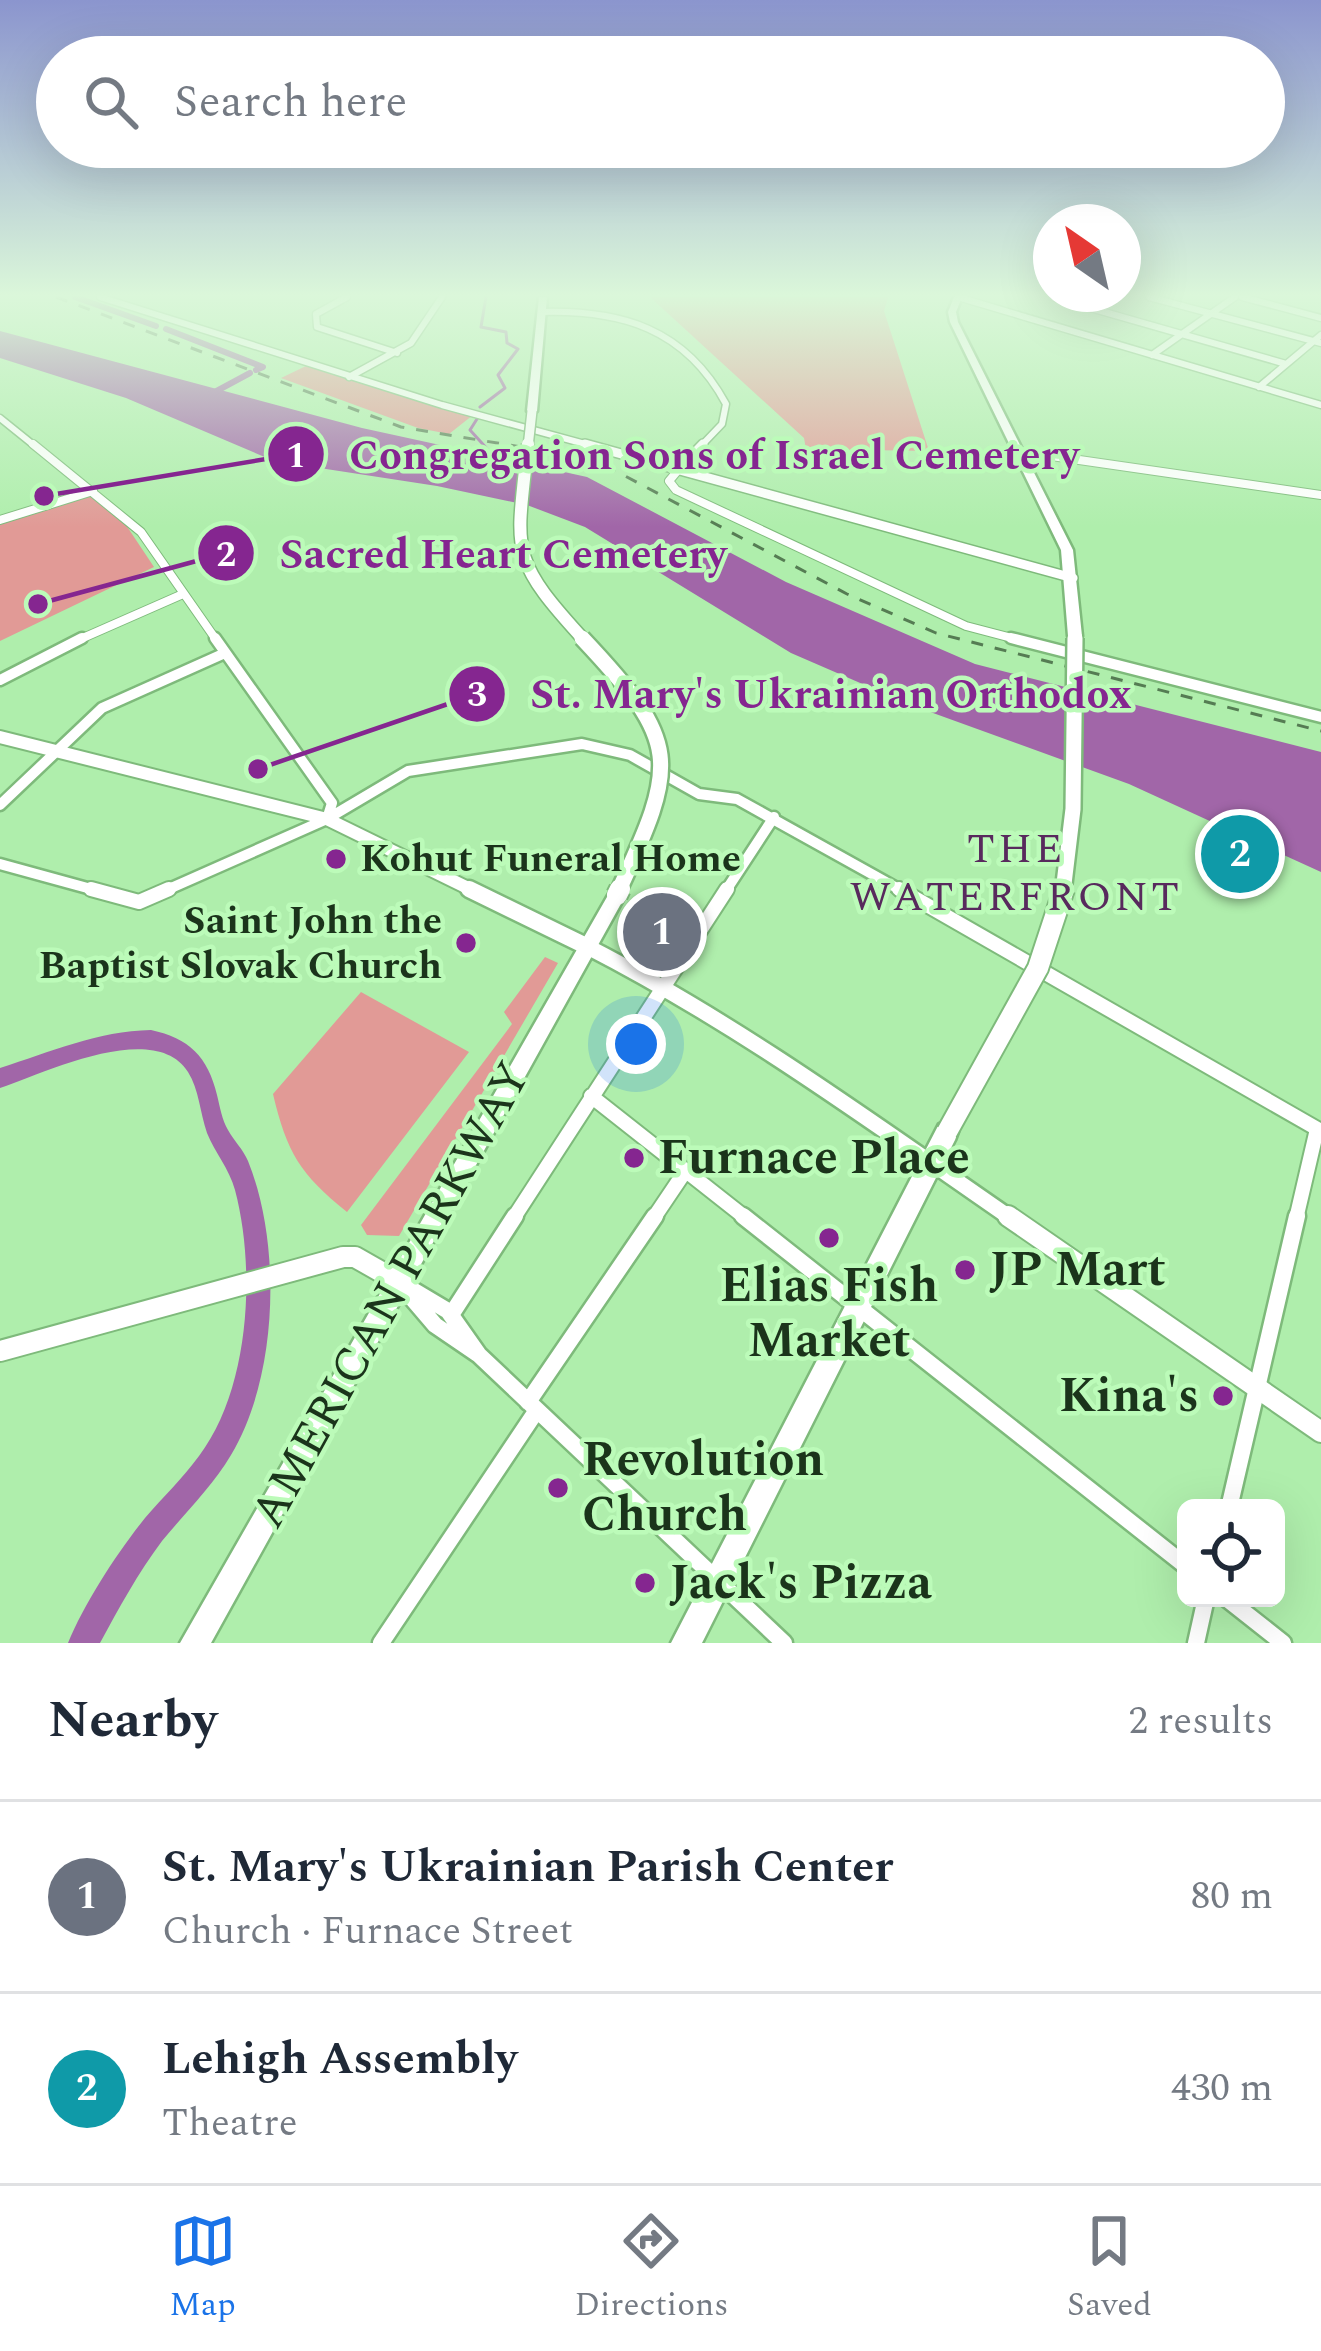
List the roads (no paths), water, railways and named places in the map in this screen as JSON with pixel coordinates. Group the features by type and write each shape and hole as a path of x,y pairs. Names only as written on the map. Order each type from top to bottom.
{"main road":[{"name":"AMERICAN PARKWAY","path":"195,1643 588,947 653,822 663,758 641,699 523,565 518,538 535,374"},
{"path":"686,1643 1054,928 1067,873 1073,578 1054,522 979,374"},
{"path":"0,737 327,819 588,947"}],"street":[{"path":"340,374 1073,578"},
{"path":"350,377 357,374"},
{"path":"700,374 724,398 722,424 669,481 676,490 966,626 1321,717"},
{"path":"1214,374 1321,405"},
{"path":"1259,387 1275,374"},
{"path":"2,422 140,532 332,803 327,819"},
{"path":"1017,451 1321,495"},
{"path":"0,520 93,491"},
{"path":"0,680 127,614 183,594"},
{"path":"3,802 102,708 225,653"},
{"path":"0,864 140,902 327,819 421,766 582,744 607,746 698,794 737,799 774,817 1319,1130 1231,1499"},
{"path":"451,1315 774,817"},
{"path":"588,947 663,985 757,1043 1321,1432"},
{"path":"591,1096 1177,1559"},
{"path":"381,1643 686,1170"},
{"path":"0,1352 306,1266 356,1257 428,1293 470,1333 479,1355"},
{"path":"398,1282 418,1309 460,1347 479,1355 784,1643"},
{"path":"1196,1643 1204,1607"},
{"path":"1237,1607 1283,1643"}],"waterway":[{"path":"211,394 249,374"},
{"path":"480,407 505,388 499,374"},
{"path":"477,419 470,430 490,452"},
{"path":"0,1078 130,1040 151,1039 182,1050 198,1069 218,1133 238,1164 254,1227 254,1336 249,1372 229,1433 145,1541 83,1643"}],"railway":[{"path":"259,374 401,427 557,453 612,469 847,594 936,633 1321,731"}],"place":[{"name":"Congregation Sons of Israel Cemetery","path":"44,496"},
{"name":"Sacred Heart Cemetery","path":"38,604"},
{"name":"St. Mary's Ukrainian Orthodox","path":"258,769"},
{"name":"Lehigh Assembly","path":"1240,854"},
{"name":"Kohut Funeral Home","path":"336,859"},
{"name":"St. Mary's Ukrainian Parish Center","path":"662,932"},
{"name":"Saint John the Baptist Slovak Church","path":"466,943"},
{"name":"Furnace Place","path":"634,1158"},
{"name":"Elias Fish Market","path":"829,1238"},
{"name":"JP Mart","path":"965,1270"},
{"name":"Kina's","path":"1223,1396"},
{"name":"Revolution Church","path":"558,1488"},
{"name":"Jack's Pizza","path":"645,1583"}],"district":[{"name":"THE WATERFRONT","path":"1016,873"}]}
